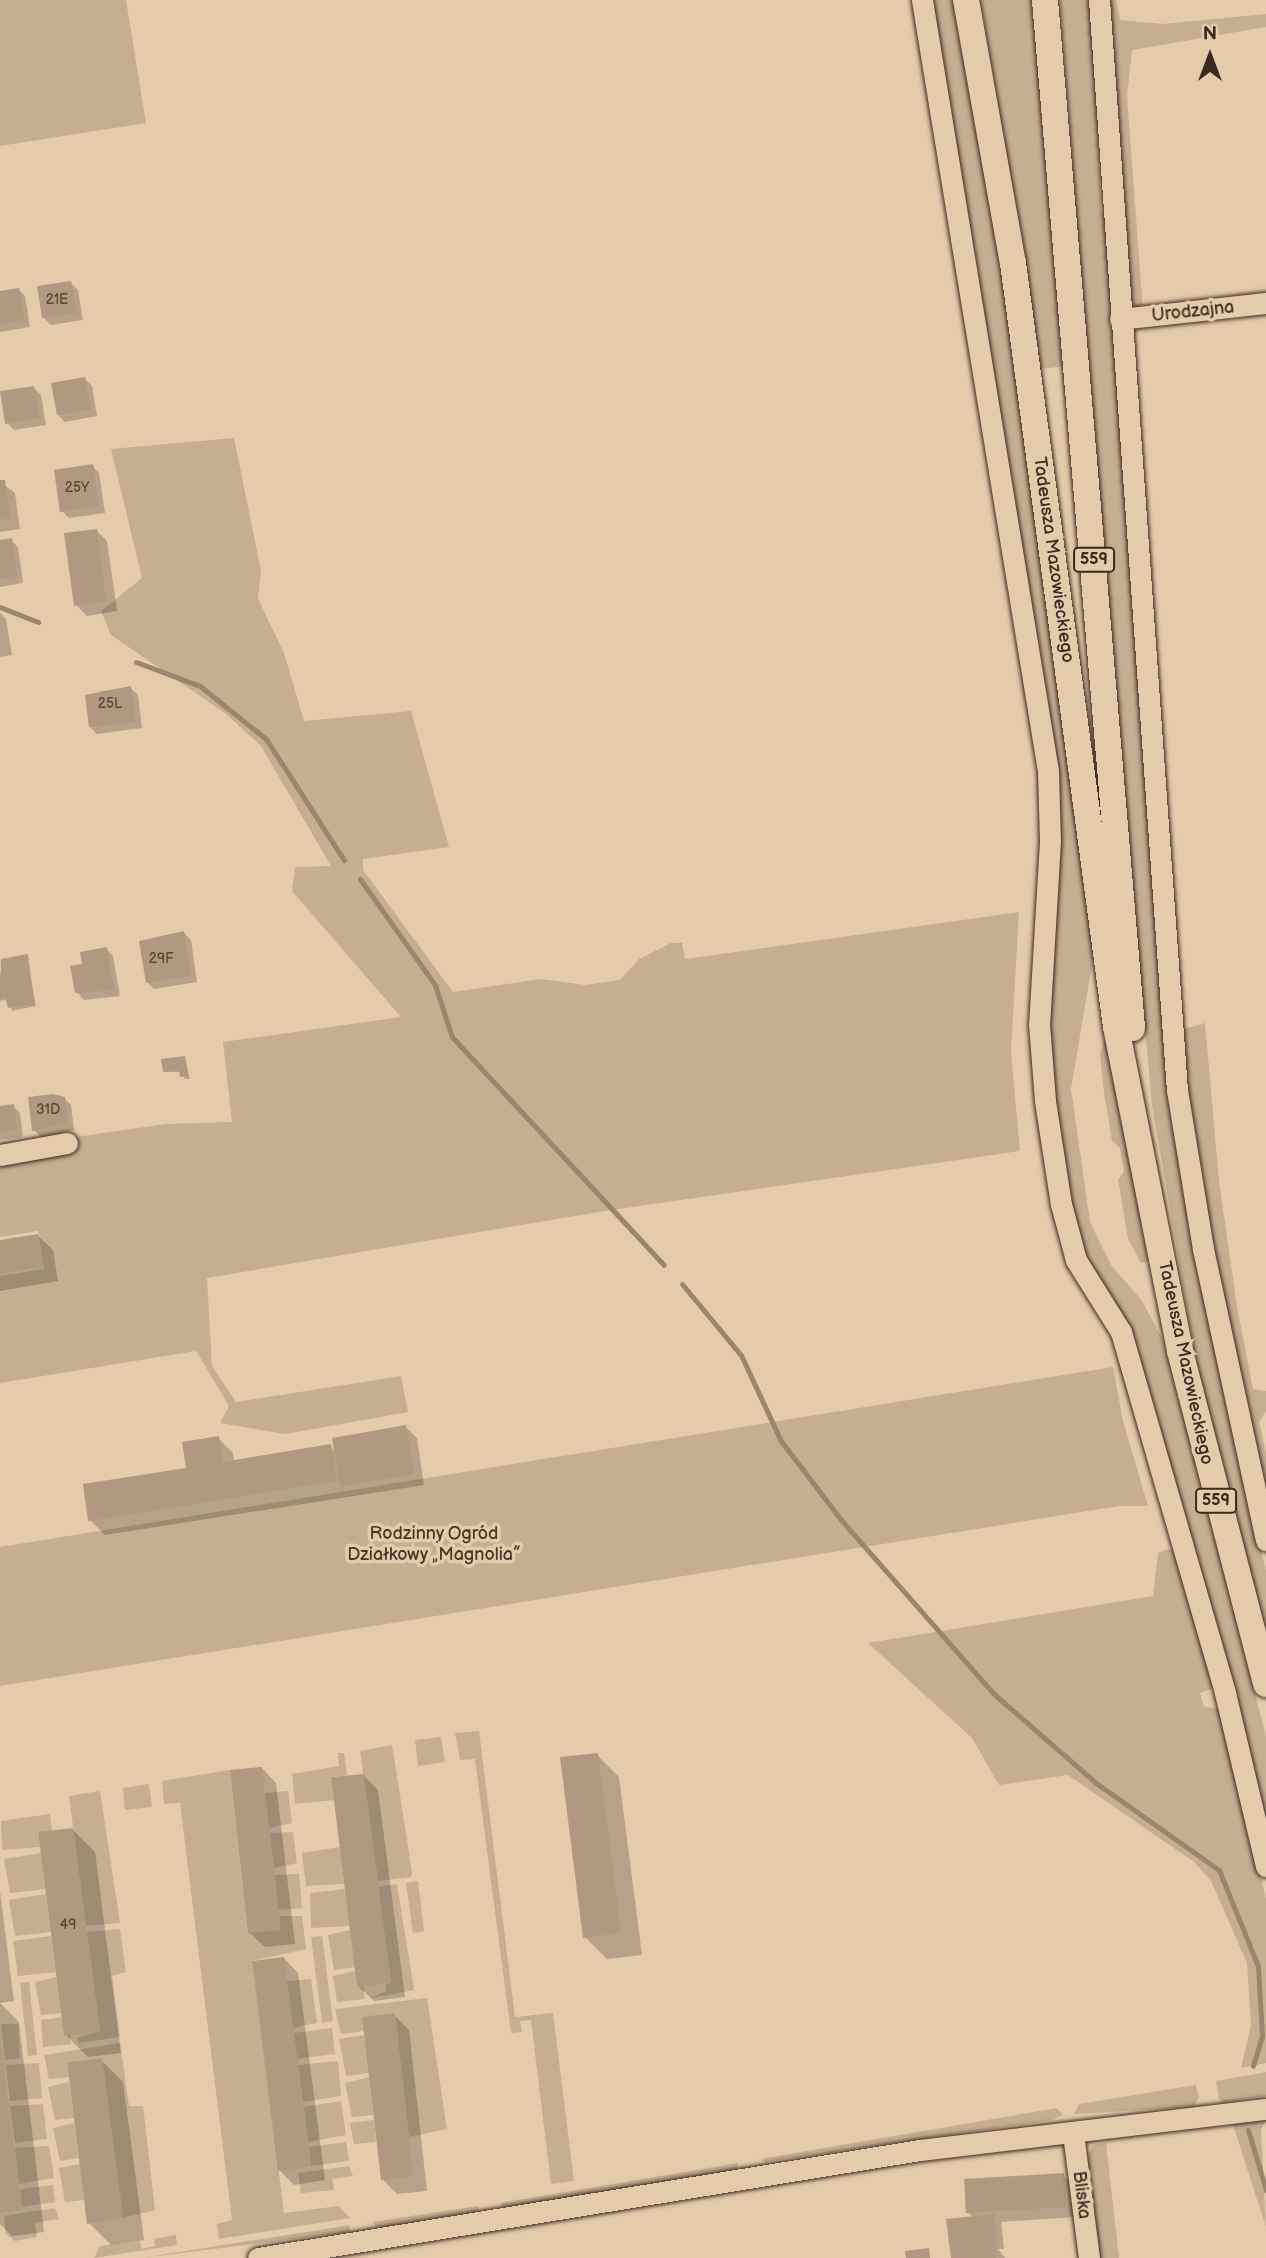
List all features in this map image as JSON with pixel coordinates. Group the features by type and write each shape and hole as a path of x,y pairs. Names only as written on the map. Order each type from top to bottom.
{"main road":[{"name":"Tadeusza Mazowieckiego","path":"966,0 1013,262 1116,1027 1138,1121 1180,1351 1266,1685"},
{"name":"Tadeusza Mazowieckiego","path":"1045,0 1070,263 1138,1121"}],"street":[{"path":"922,0 1048,771 1050,841 1039,1024 1045,1101 1061,1203 1076,1260 1121,1332 1225,1693 1266,1866"},
{"path":"1100,0 1119,319 1177,1090 1203,1249 1266,1540"},
{"name":"Urodzajna","path":"1119,319 1266,303"},
{"path":"0,1155 67,1143"},
{"path":"258,2258 920,2150 1266,2109"},
{"name":"Bliska","path":"1073,2133 1089,2258"}],"green space":[{"path":"0,0 126,0 146,123 0,146"},
{"path":"928,0 955,0 1003,278 1094,953 1071,1089 1090,1222 1111,1265 1142,1301 1163,1340 1266,1736 1266,1828 1188,1539 1079,1250 1062,1170 1047,1027 1057,835"},
{"path":"981,0 1031,0 1066,366 1040,369"},
{"path":"1060,0 1092,0 1101,210 1106,219 1153,881 1243,1481 1266,1570 1266,1633 1200,1383 1152,1105 1105,588"},
{"path":"1110,0 1116,0 1120,20 1163,24 1266,14 1266,27 1132,50 1127,96 1143,311 1126,298"},
{"path":"234,438 261,571 258,599 284,653 304,721 411,711 449,847 363,859 363,870 453,992 541,979 585,985 620,980 639,959 671,943 682,943 685,959 1019,912 1011,1052 1020,1151 598,1212 207,1278 212,1366 236,1402 401,1376 408,1412 285,1434 220,1423 229,1406 196,1351 0,1383 0,1276 44,1269 38,1231 0,1237 0,1159 79,1146 76,1137 166,1124 232,1122 223,1042 401,1017 292,891 295,867 331,866 261,746 225,713 111,635 101,611 142,578 111,449"},
{"path":"1205,1023 1219,1181 1237,1307 1253,1389 1266,1391 1266,1411 1259,1422 1266,1453 1266,1506 1220,1298 1185,1089 1181,1030"},
{"path":"1108,1029 1148,1262 1141,1263 1128,1239 1118,1179 1124,1172 1120,1148 1112,1141 1100,1054"},
{"name":"Rodzinny Ogród Działkowy „Magnolia”","path":"1113,1367 1123,1421 1148,1506 1119,1506 0,1686 0,1547"},
{"path":"1168,1549 1173,1551 1215,1682 1212,1689 1200,1693 1204,1707 1223,1709 1266,1899 1266,2063 1241,2068 1251,2025 1247,1963 1211,1881 1194,1862 1068,1775 999,1785 972,1738 868,1643 1153,1596 1158,1553"},
{"path":"479,1731 515,2017 553,2013 574,2181 551,2184 531,2020 520,2021 522,2032 511,2033 475,1759 460,1760 455,1733"},
{"path":"441,1737 445,1762 418,1766 415,1740"},
{"path":"392,1745 412,1872 411,1877 378,1881 360,1751"},
{"path":"338,1753 344,1753 347,1775 331,1777 334,1800 295,1804 292,1774 339,1766"},
{"path":"230,1770 248,1933 280,1930 279,1916 302,1916 306,1949 252,1961 284,2213 339,2206 350,2218 219,2239 217,2224 232,2220 180,1803 164,1804 162,1781"},
{"path":"149,1784 152,1807 125,1810 123,1788"},
{"path":"100,1791 120,1923 86,1926 69,1796"},
{"path":"288,1791 292,1823 269,1828 265,1793"},
{"path":"50,1814 52,1831 38,1833 40,1847 2,1850 1,1821"},
{"path":"293,1832 297,1863 274,1868 270,1833"},
{"path":"340,1847 344,1884 306,1886 302,1853"},
{"path":"41,1853 45,1889 10,1893 4,1859"},
{"path":"299,1874 302,1908 278,1910 275,1875"},
{"path":"418,1881 424,1931 413,1933 406,1883"},
{"path":"397,1884 414,1990 371,1998 386,1991 386,1984 391,1982 378,1887"},
{"path":"345,1889 350,1926 311,1928 310,1893"},
{"path":"46,1894 51,1932 15,1936 9,1900"},
{"path":"120,1929 126,1972 112,1976 120,2037 79,2043 76,2038 100,2031 87,1932"},
{"path":"350,1930 355,1967 334,1970 328,1935"},
{"path":"51,1936 56,1972 18,1976 13,1941"},
{"path":"322,1936 333,2021 322,2023 311,1937"},
{"path":"355,1971 357,1987 363,1987 365,1999 337,2002 333,1976"},
{"path":"57,1977 61,2013 41,2015 35,1982"},
{"path":"311,1979 317,2023 293,2028 287,1981"},
{"path":"29,1982 37,2055 28,2056 20,1983"},
{"path":"427,1998 447,2129 409,2137 395,2013 364,2031 341,2034 335,2009"},
{"path":"62,2017 64,2035 70,2035 71,2044 43,2047 41,2020"},
{"path":"1,2024 18,2024 20,2058 5,2060"},
{"path":"332,2028 335,2054 297,2059 294,2033"},
{"path":"364,2035 369,2073 346,2076 339,2039"},
{"path":"120,2043 129,2106 143,2106 155,2210 123,2218 102,2058 67,2062 69,2077 49,2079 44,2055"},
{"path":"338,2061 341,2096 303,2102 298,2065"},
{"path":"39,2063 42,2098 10,2101 6,2065"},
{"path":"1266,2072 1266,2096 1222,2103 1216,2081"},
{"path":"369,2077 373,2115 352,2117 345,2083"},
{"path":"69,2082 74,2118 55,2120 48,2087"},
{"path":"1196,2085 1199,2098 1193,2107 1074,2114 1079,2104"},
{"path":"341,2101 346,2135 308,2142 304,2107"},
{"path":"43,2104 47,2139 15,2143 10,2106"},
{"path":"1057,2108 1063,2115 1051,2120 765,2162 761,2159"},
{"path":"1256,2118 1266,2121 1261,2129 1266,2227 1233,2125"},
{"path":"374,2120 376,2142 354,2144 350,2123"},
{"path":"74,2123 79,2158 60,2161 53,2128"},
{"path":"346,2142 349,2161 311,2166 309,2147"},
{"path":"1106,2143 1119,2258 1098,2258 1086,2161 1093,2145"},
{"path":"49,2146 54,2178 19,2184 15,2148"},
{"path":"738,2163 736,2170 504,2208 500,2203"},
{"path":"80,2164 84,2200 65,2202 59,2168"},
{"path":"349,2166 353,2176 332,2179 334,2190 301,2193 298,2173"},
{"path":"53,2185 55,2202 22,2207 20,2189"},
{"path":"478,2206 478,2212 378,2228 372,2222"},
{"path":"55,2208 59,2219 35,2223 37,2237 15,2241 6,2234 4,2216"},
{"path":"350,2225 349,2232 141,2258"},
{"path":"176,2235 177,2245 94,2258 100,2246 140,2241 142,2249 155,2246 154,2239"}],"building":[{"path":"71,281 77,313 42,318 37,286"},
{"path":"19,288 24,320 0,324 0,291"},
{"path":"85,377 91,410 57,415 51,383"},
{"path":"34,386 40,418 5,424 0,391"},
{"path":"93,464 99,506 60,512 54,470"},
{"path":"0,480 5,480 10,518 0,520"},
{"path":"97,529 106,601 74,606 64,533"},
{"path":"12,538 17,576 0,579 0,540"},
{"path":"131,686 136,722 89,727 85,695"},
{"path":"184,931 191,976 146,983 139,941"},
{"path":"107,947 114,990 75,993 70,966 82,964 80,952"},
{"path":"28,954 34,1004 8,1008 5,997 0,998 1,959"},
{"path":"185,1056 188,1076 180,1077 179,1070 163,1072 161,1059"},
{"path":"53,1094 65,1097 68,1123 32,1131 28,1097"},
{"path":"14,1104 17,1130 0,1132 0,1106"},
{"path":"38,1234 44,1267 0,1274 0,1240"},
{"path":"406,1425 414,1474 340,1487 332,1438"},
{"path":"219,1436 223,1462 331,1444 337,1481 88,1521 83,1484 186,1468 182,1442"},
{"path":"598,1753 621,1933 583,1938 560,1757"},
{"path":"262,1767 281,1930 248,1933 230,1770"},
{"path":"364,1774 391,1983 357,1987 331,1777"},
{"path":"73,1828 100,2031 64,2036 38,1832"},
{"path":"284,1957 311,2166 278,2171 252,1961"},
{"path":"395,2013 413,2176 381,2180 362,2017"},
{"path":"0,2034 22,2210 0,2213"},
{"path":"102,2058 123,2218 87,2224 67,2062"},
{"path":"1064,2173 1066,2207 966,2213 964,2179"},
{"path":"995,2214 996,2258 951,2258 946,2219"},
{"path":"929,2248 930,2258 906,2258 905,2251"}],"waterway":[{"path":"0,607 38,622"},
{"path":"136,662 200,686 266,739 344,860"},
{"path":"360,879 435,985 452,1037 664,1265"},
{"path":"682,1284 741,1355 781,1441 842,1521 994,1694 1096,1783 1219,1870 1258,1966 1262,2036 1253,2066"},
{"path":"1248,2130 1266,2190"}]}
